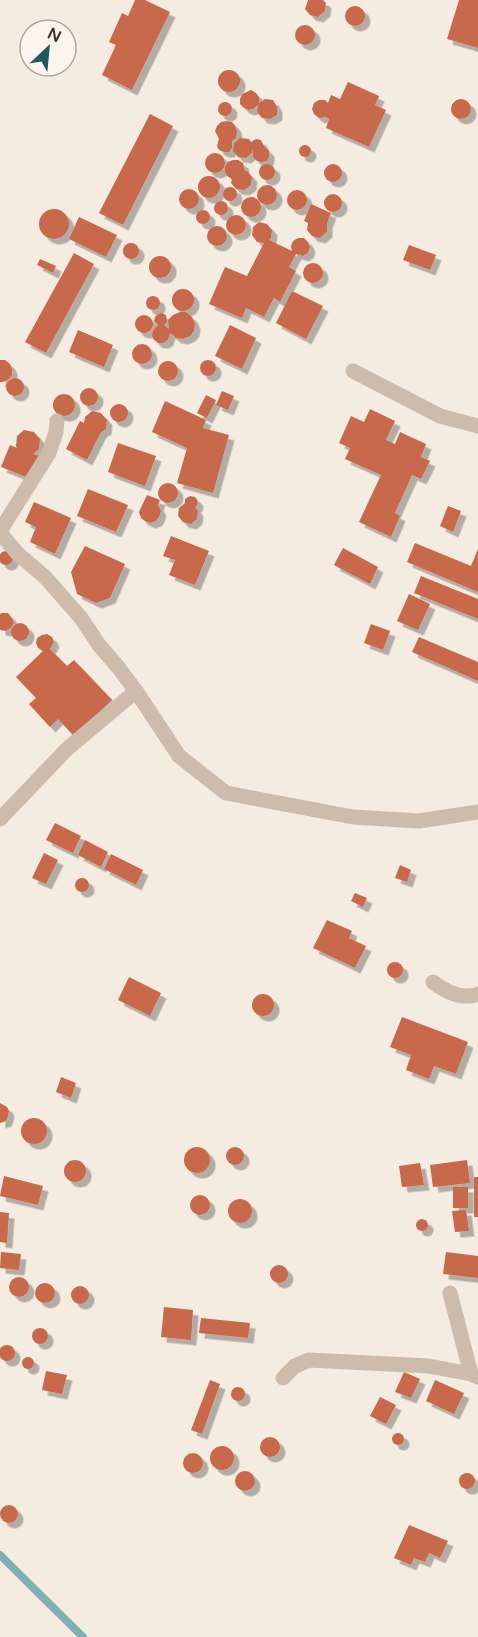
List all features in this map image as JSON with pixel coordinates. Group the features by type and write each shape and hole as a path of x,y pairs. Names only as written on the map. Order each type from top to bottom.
{"street":[{"path":"353,371 440,416 478,426"},
{"path":"57,421 49,453 0,532 18,554 45,577 81,618 136,692 179,756 226,793 353,817 419,821 478,812"},
{"path":"0,819 67,749 136,692"},
{"path":"433,982 451,993 473,996 478,994"},
{"path":"283,1378 296,1366 309,1360 429,1366 474,1376 450,1293"}],"building":[{"path":"135,0 145,0 170,12 132,90 102,75 116,45 109,42 122,13 128,16"},
{"path":"308,0 323,0 326,3 325,11 318,17 310,15 305,9"},
{"path":"459,0 478,0 478,48 447,39"},
{"path":"355,6 362,9 365,16 362,23 355,26 348,23 345,16 348,9"},
{"path":"305,25 312,28 315,35 312,42 305,45 298,42 295,35 298,28"},
{"path":"229,70 237,73 240,81 237,89 229,92 221,89 218,81 221,73"},
{"path":"348,82 379,96 375,105 386,110 369,147 326,128 329,119 319,118 312,109 314,103 319,100 325,100 328,103 331,95 340,99"},
{"path":"251,90 259,97 259,103 265,99 273,100 277,107 277,115 270,119 262,118 257,112 258,105 249,110 244,108 240,104 240,99 242,94"},
{"path":"461,99 468,102 471,109 468,116 461,119 454,116 451,109 454,102"},
{"path":"222,102 228,102 232,109 228,116 222,116 218,112 218,106"},
{"path":"150,114 173,126 123,225 99,213"},
{"path":"221,122 232,122 237,132 236,138 232,141 232,148 229,152 224,152 217,146 219,139 215,131"},
{"path":"240,138 249,139 251,142 256,139 261,140 269,151 267,161 257,161 253,157 253,148 252,153 246,158 238,157 233,151 234,143"},
{"path":"307,145 311,151 307,157 303,157 299,149"},
{"path":"215,153 222,156 225,163 222,170 215,173 208,170 205,163 208,156"},
{"path":"233,160 243,163 245,171 252,177 251,185 244,190 236,189 231,183 232,179 225,172 225,166"},
{"path":"267,164 273,166 275,172 273,178 267,180 261,178 259,172 261,166"},
{"path":"333,164 339,167 342,173 339,179 333,182 327,179 324,173 327,167"},
{"path":"209,176 217,179 220,187 217,195 209,198 201,195 198,187 201,179"},
{"path":"267,185 274,188 277,195 274,202 267,205 260,202 257,195 260,188"},
{"path":"230,187 235,189 237,194 235,199 230,201 225,199 223,194 225,189"},
{"path":"189,189 196,192 199,199 196,206 189,209 182,206 179,199 182,192"},
{"path":"297,190 304,193 307,200 304,207 297,210 290,207 287,200 290,193"},
{"path":"333,194 339,197 342,203 339,209 333,212 327,209 324,203 327,197"},
{"path":"251,197 258,200 261,207 258,214 251,217 244,214 241,207 244,200"},
{"path":"218,201 224,201 228,208 224,215 218,215 214,211 214,205"},
{"path":"311,204 331,213 327,223 327,232 320,238 312,236 307,230 308,223 304,221"},
{"path":"54,209 60,210 68,218 68,230 60,238 54,239 48,238 40,230 39,224 40,218 48,210"},
{"path":"200,210 206,210 210,217 206,224 200,224 196,220 196,214"},
{"path":"236,215 243,218 246,225 243,232 236,235 229,232 226,225 229,218"},
{"path":"79,217 117,235 106,257 69,239"},
{"path":"259,222 267,224 272,230 269,240 292,251 293,241 304,238 310,247 308,253 303,256 296,254 289,267 296,271 280,302 274,298 264,317 246,308 242,318 209,304 225,267 247,276 264,243 257,242 252,235 253,227"},
{"path":"217,226 224,229 227,236 224,243 217,246 210,243 207,236 210,229"},
{"path":"131,243 137,245 139,251 137,257 131,259 125,257 123,251 125,245"},
{"path":"409,245 436,255 430,270 403,260"},
{"path":"74,253 94,264 46,353 25,342"},
{"path":"160,256 170,263 171,267 164,277 160,278 150,271 149,267 156,257"},
{"path":"40,259 56,266 53,273 37,265"},
{"path":"313,263 320,266 323,273 320,280 313,283 306,280 303,273 306,266"},
{"path":"183,289 191,292 194,300 191,308 183,311 175,308 172,300 175,292"},
{"path":"292,291 323,306 306,339 276,323"},
{"path":"150,296 156,296 160,303 156,310 150,310 146,306 146,300"},
{"path":"180,312 186,312 195,324 190,336 183,339 176,338 170,333 168,340 163,343 158,343 153,339 152,334 158,325 154,321 158,314 166,315 167,322 164,325 169,329 168,320"},
{"path":"144,315 152,320 153,324 148,332 144,333 136,328 135,324 140,316"},
{"path":"230,325 256,338 242,369 215,356"},
{"path":"78,330 113,345 104,367 69,352"},
{"path":"142,344 149,347 152,354 149,361 142,364 135,361 132,354 135,347"},
{"path":"0,360 5,360 12,369 12,375 3,382 0,382"},
{"path":"208,360 216,368 208,376 200,368"},
{"path":"168,361 175,364 178,371 175,378 168,381 161,378 158,371 161,364"},
{"path":"11,378 19,378 24,383 22,394 11,396 6,391 6,383"},
{"path":"85,388 93,388 98,393 96,404 85,406 80,401 80,393"},
{"path":"222,391 234,396 228,410 216,405"},
{"path":"64,394 72,397 75,405 72,413 64,416 56,413 53,405 56,397"},
{"path":"206,395 216,400 207,418 197,413"},
{"path":"165,401 206,420 203,428 229,435 213,493 177,483 187,448 152,432"},
{"path":"119,404 125,407 128,413 125,419 119,422 113,419 110,413 113,407"},
{"path":"370,409 395,421 386,440 395,444 400,432 426,444 421,457 430,461 421,479 412,475 395,513 400,516 391,537 359,522 381,475 345,459 350,448 339,443 351,416 364,422"},
{"path":"92,411 101,413 107,420 106,429 101,432 87,460 66,449 80,421 84,423 85,417"},
{"path":"24,430 34,432 40,439 39,449 33,454 40,456 31,479 1,467 10,445 17,448 17,436"},
{"path":"118,443 156,456 145,486 108,472"},
{"path":"168,483 175,486 178,493 175,500 168,503 161,500 158,493 161,486"},
{"path":"88,489 128,505 116,532 77,516"},
{"path":"147,495 160,500 159,517 150,523 141,518 139,512"},
{"path":"190,496 195,497 198,501 195,507 198,511 197,519 191,524 183,522 178,516 179,508"},
{"path":"34,502 71,518 55,554 30,542 36,527 25,522"},
{"path":"448,506 461,511 453,532 440,526"},
{"path":"171,536 209,551 195,585 169,575 175,560 163,556"},
{"path":"415,543 471,566 478,549 478,592 407,562"},
{"path":"85,546 125,564 110,598 96,603 77,594 71,572"},
{"path":"343,548 378,567 370,584 334,565"},
{"path":"6,551 11,553 13,558 11,563 6,565 1,563 -1,558 1,553"},
{"path":"421,576 478,599 478,619 414,593"},
{"path":"409,594 430,604 418,630 397,621"},
{"path":"8,613 14,623 6,631 0,630 0,614"},
{"path":"16,623 24,623 29,628 27,639 16,641 11,636 11,628"},
{"path":"371,624 390,631 383,650 364,643"},
{"path":"47,634 54,642 50,649 67,666 74,660 112,700 74,736 58,719 50,727 29,704 36,698 16,677 43,651 38,648 37,638"},
{"path":"419,637 478,662 478,681 412,652"},
{"path":"55,823 81,836 73,853 46,840"},
{"path":"85,840 108,852 101,867 78,855"},
{"path":"44,853 58,860 46,884 32,878"},
{"path":"111,854 143,870 136,885 104,869"},
{"path":"400,865 411,870 407,882 395,878"},
{"path":"82,878 87,880 89,885 87,890 82,892 77,890 75,885 77,880"},
{"path":"355,893 367,898 363,907 351,901"},
{"path":"327,920 352,931 349,938 366,946 355,968 313,948"},
{"path":"395,962 401,964 403,970 401,976 395,978 389,976 387,970 389,964"},
{"path":"129,977 161,993 150,1016 118,1000"},
{"path":"263,994 271,997 274,1005 271,1013 263,1016 255,1013 252,1005 255,997"},
{"path":"402,1017 468,1042 456,1074 434,1066 429,1079 406,1070 411,1055 390,1047"},
{"path":"61,1077 76,1083 71,1098 56,1092"},
{"path":"0,1103 9,1111 6,1121 0,1123"},
{"path":"34,1118 43,1122 47,1131 43,1140 34,1144 25,1140 21,1131 25,1122"},
{"path":"197,1147 206,1151 210,1160 206,1169 197,1173 188,1169 184,1160 188,1151"},
{"path":"235,1147 241,1150 244,1156 241,1162 235,1165 229,1162 226,1156 229,1150"},
{"path":"75,1160 83,1163 86,1171 83,1179 75,1182 67,1179 64,1171 67,1163"},
{"path":"467,1160 470,1183 433,1187 430,1165"},
{"path":"420,1163 424,1185 402,1187 399,1166"},
{"path":"4,1176 43,1186 38,1205 0,1196"},
{"path":"474,1177 478,1177 478,1217 474,1217"},
{"path":"453,1187 468,1187 468,1208 453,1208"},
{"path":"200,1195 207,1198 210,1205 207,1212 200,1215 193,1212 190,1205 193,1198"},
{"path":"240,1199 248,1203 252,1211 248,1219 240,1223 232,1219 228,1211 232,1203"},
{"path":"466,1210 469,1231 455,1232 452,1211"},
{"path":"0,1212 9,1213 7,1243 0,1242"},
{"path":"424,1219 427,1220 427,1230 420,1231 417,1230 416,1223 417,1220"},
{"path":"1,1252 21,1254 19,1270 0,1268"},
{"path":"446,1252 478,1256 478,1278 443,1274"},
{"path":"275,1265 283,1265 288,1270 286,1281 275,1283 270,1278 270,1270"},
{"path":"19,1277 26,1280 29,1287 26,1294 19,1297 12,1294 9,1287 12,1280"},
{"path":"45,1283 52,1286 55,1293 52,1300 45,1303 38,1300 35,1293 38,1286"},
{"path":"80,1286 86,1289 89,1295 86,1301 80,1304 74,1301 71,1295 74,1289"},
{"path":"164,1307 193,1310 191,1340 161,1337"},
{"path":"201,1318 250,1323 248,1338 199,1333"},
{"path":"40,1328 46,1330 48,1336 46,1342 40,1344 34,1342 32,1336 34,1330"},
{"path":"4,1345 10,1345 15,1353 13,1359 4,1361 -1,1356 -1,1350"},
{"path":"30,1357 34,1363 30,1369 26,1369 22,1361"},
{"path":"46,1371 67,1375 62,1394 42,1390"},
{"path":"404,1372 420,1379 411,1398 395,1392"},
{"path":"210,1380 220,1384 202,1434 191,1430"},
{"path":"435,1380 464,1393 454,1414 426,1401"},
{"path":"238,1387 243,1389 245,1394 243,1399 238,1401 233,1399 231,1394 233,1389"},
{"path":"380,1397 396,1405 386,1424 370,1416"},
{"path":"400,1433 404,1439 400,1445 396,1445 392,1437"},
{"path":"270,1437 277,1440 280,1447 277,1454 270,1457 263,1454 260,1447 263,1440"},
{"path":"222,1446 230,1450 234,1458 230,1466 222,1470 214,1466 210,1458 214,1450"},
{"path":"193,1453 200,1456 203,1463 200,1470 193,1473 186,1470 183,1463 186,1456"},
{"path":"245,1471 252,1474 255,1481 252,1488 245,1491 238,1488 235,1481 238,1474"},
{"path":"467,1473 473,1475 475,1481 473,1487 467,1489 461,1487 459,1481 461,1475"},
{"path":"9,1505 15,1508 18,1514 15,1520 9,1523 3,1520 0,1514 3,1508"},
{"path":"409,1525 448,1541 440,1558 429,1553 425,1562 414,1558 411,1565 394,1558"}],"waterway":[{"path":"0,1555 83,1637"}]}
